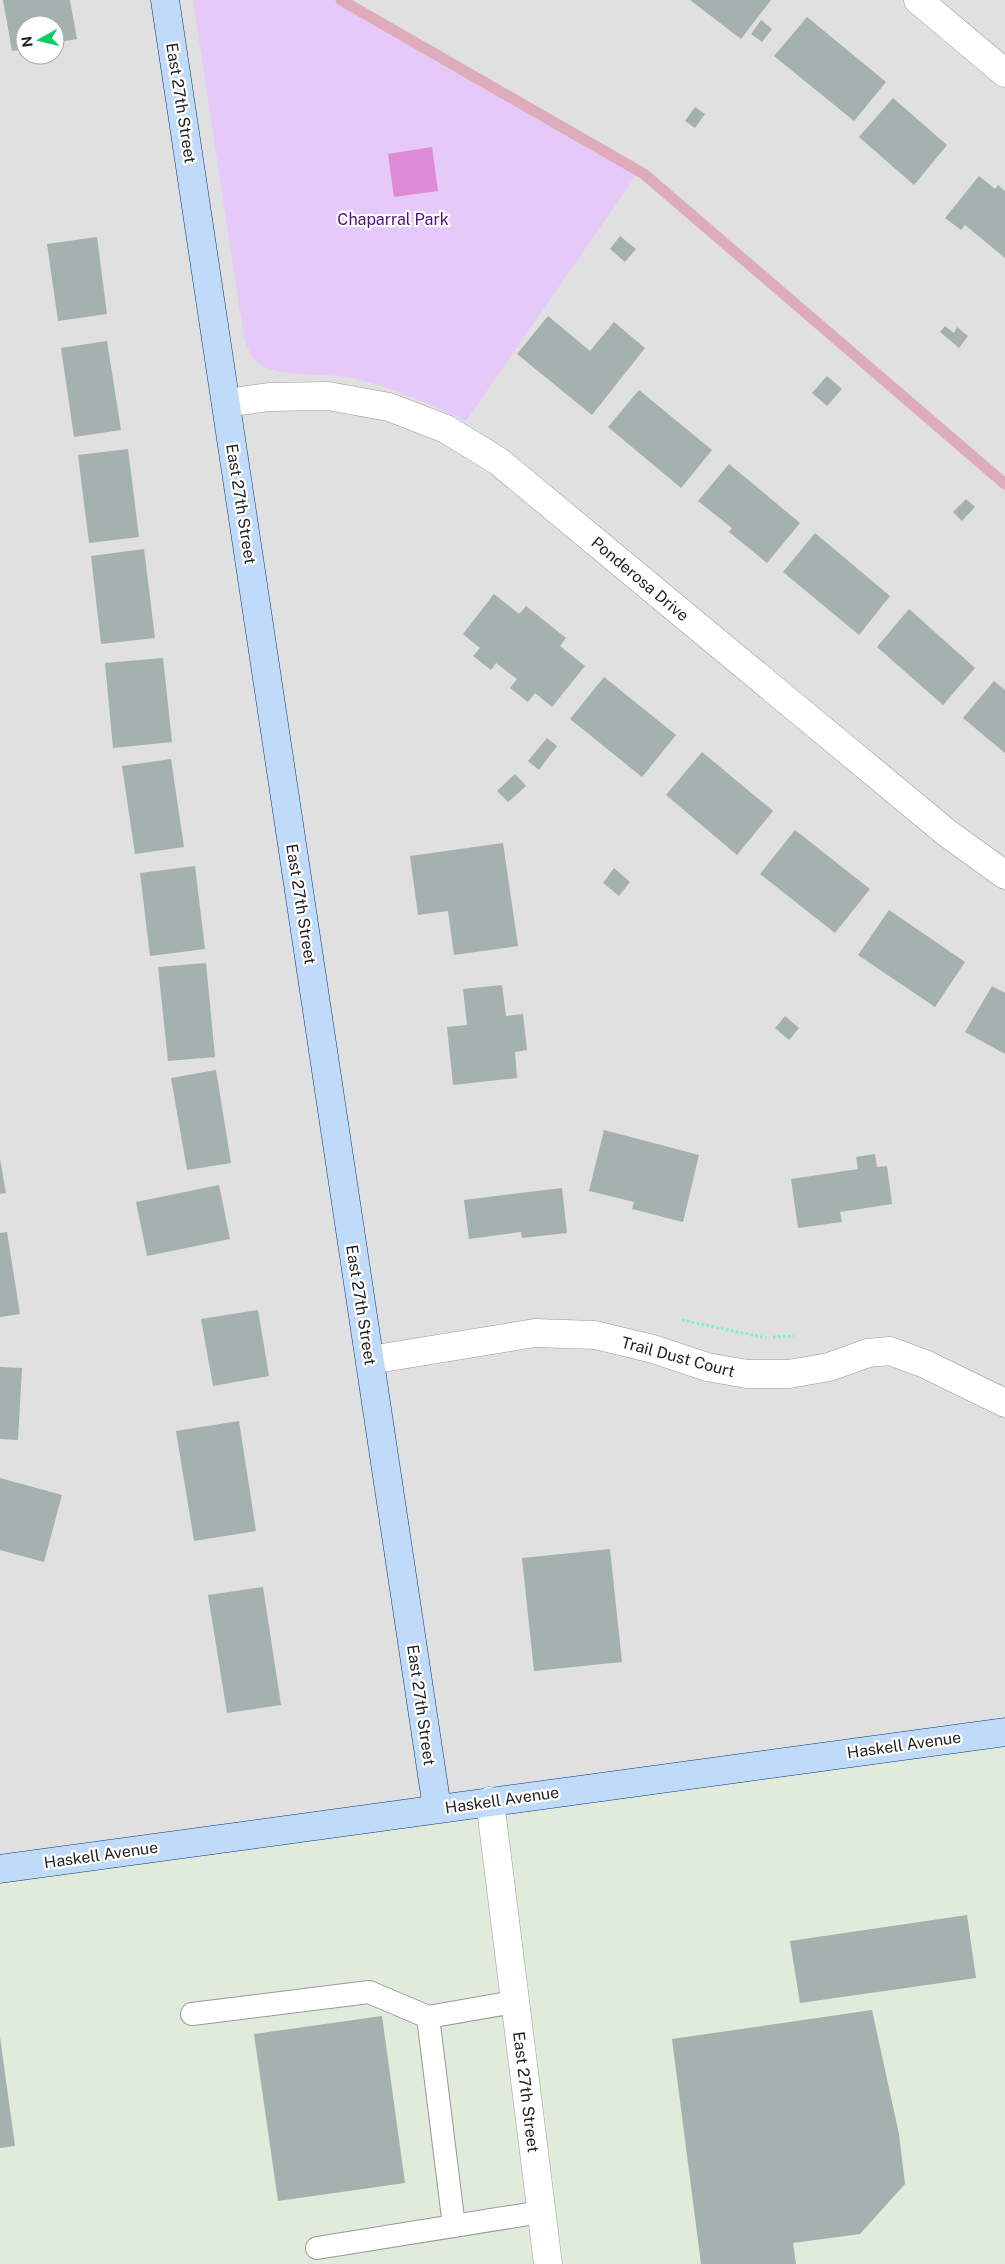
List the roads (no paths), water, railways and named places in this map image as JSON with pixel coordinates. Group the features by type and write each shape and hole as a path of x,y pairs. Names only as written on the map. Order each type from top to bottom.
{"street":[{"name":"East 27th Street","path":"165,0 436,1808"},
{"path":"918,0 1005,73"},
{"name":"Ponderosa Drive","path":"226,403 269,397 328,396 389,407 446,429 498,461 946,833 1005,875"},
{"name":"Trail Dust Court","path":"370,1360 535,1334 595,1335 653,1349 706,1367 747,1374 789,1374 830,1367 868,1353 890,1351 925,1364 1005,1403"},
{"name":"Haskell Avenue","path":"0,1869 436,1808 1005,1732"},
{"name":"East 27th Street","path":"490,1802 548,2264"}],"lane":[{"path":"192,2014 368,1992 428,2017 514,2002"},
{"path":"428,2017 454,2226"},
{"path":"317,2248 541,2212"}],"waterway":[{"path":"341,0 644,174 1005,484"}],"park label":[{"name":"Chaparral Park","path":"393,219"}]}
